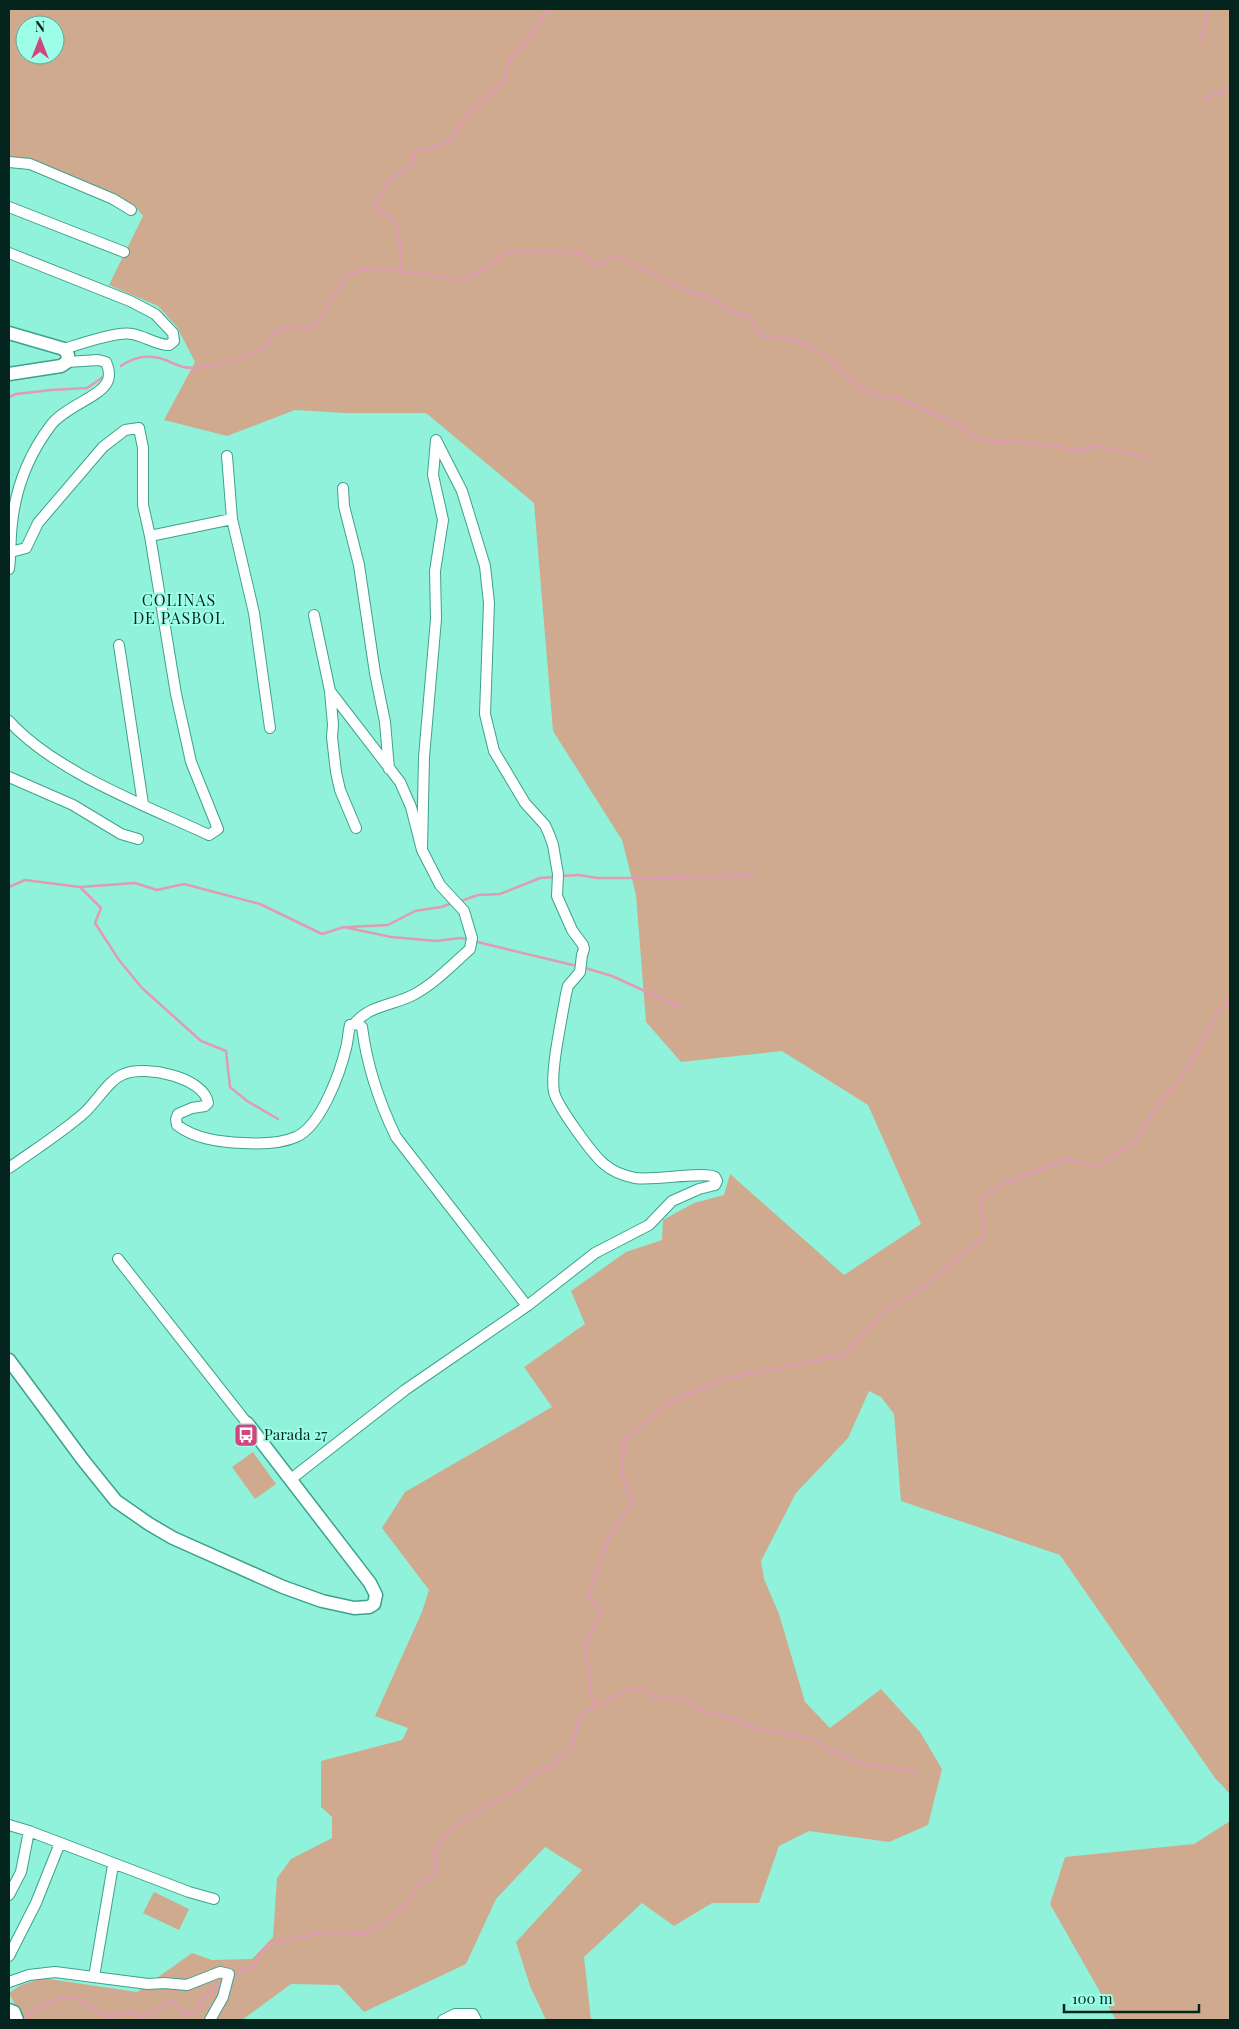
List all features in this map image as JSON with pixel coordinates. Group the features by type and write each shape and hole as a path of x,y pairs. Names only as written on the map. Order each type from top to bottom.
{"street":[{"path":"9,162 30,164 113,200 131,210"},
{"path":"9,207 124,252"},
{"path":"9,253 130,301 155,314 174,333 174,341 169,345 160,345 144,336 129,333 116,334 66,356 61,366 9,374"},
{"path":"9,333 66,356 106,362 109,377 102,389 60,416 37,446 16,490 11,525 9,569"},
{"path":"9,721 51,755 95,782 209,835 218,829 190,762 176,694 150,536 143,505 143,448 139,428 125,430 103,447 38,523 26,548 11,552"},
{"path":"291,1479 405,1390 527,1306 595,1253 649,1225 672,1201 699,1189 715,1185 717,1181 715,1177 707,1175 634,1178 610,1169 594,1152 565,1113 554,1094 553,1084 566,994 568,986 580,972 584,949 572,930 557,896 558,874 553,845 545,825 525,803 494,751 485,714 489,603 485,566 462,491 436,440 433,475 443,520 435,571 436,619 424,757 422,850"},
{"path":"227,456 232,520 254,613 270,728"},
{"path":"343,488 344,506 359,565 375,673 385,722 389,770"},
{"path":"150,536 232,520"},
{"path":"314,615 330,691 336,772 340,790 356,828"},
{"path":"119,645 143,804"},
{"path":"9,1168 47,1143 85,1112 118,1077 133,1071 170,1074 192,1084 203,1092 207,1097 208,1103 206,1106 192,1108 178,1114 176,1119 177,1125 184,1130 216,1141 232,1143 281,1142 297,1136 310,1126 323,1106 342,1063 350,1026 360,1017 384,1004 412,996 470,950 472,938 464,911 440,885 422,850 412,807 400,782 330,691"},
{"path":"9,777 73,805 121,834 138,839"},
{"path":"355,1023 362,1027 366,1055 383,1110 396,1137 527,1306"},
{"path":"9,1360 83,1460 116,1501 149,1524 173,1538 283,1587 322,1601 354,1608 369,1607 375,1600 374,1589 291,1479 118,1259"},
{"path":"9,1825 189,1892 214,1899"},
{"path":"9,1895 21,1872 29,1831"},
{"path":"9,1956 36,1903 60,1843"},
{"path":"94,1977 113,1864"},
{"path":"9,1982 29,1974 55,1972 148,1984 164,1983 187,1986 220,1972 226,1972 229,1974 227,1988 210,2020"},
{"path":"9,2010 14,2012 17,2020"},
{"path":"443,2020 455,2014 472,2014 476,2020"}],"shaded area":[{"path":"9,9 1230,9 1230,1794 1215,1778 1060,1555 901,1501 894,1414 881,1397 869,1391 848,1438 796,1493 761,1561 764,1579 779,1614 805,1702 830,1728 881,1689 920,1732 942,1769 928,1825 889,1842 809,1831 779,1846 759,1903 712,1903 674,1926 642,1903 584,1957 591,2020 546,2020 530,1986 516,1942 582,1870 545,1847 496,1899 466,1964 364,2012 339,1985 291,1984 242,2020 23,2020 9,1993 21,1985 42,1978 137,1992 192,1953 212,1960 252,1959 273,1937 277,1878 291,1859 332,1838 332,1817 321,1807 321,1761 402,1740 408,1728 375,1716 422,1612 429,1590 382,1528 405,1492 552,1407 524,1367 585,1324 571,1291 626,1252 662,1240 663,1220 694,1203 724,1195 730,1174 844,1275 921,1224 868,1105 782,1051 681,1062 646,1022 636,895 622,840 553,731 534,503 426,413 345,413 295,410 227,436 164,420 195,362 177,327 158,306 109,285 143,216 134,205 82,180 25,159 9,156"},
{"path":"253,1452 276,1484 255,1499 232,1467"},
{"path":"1230,1821 1230,2020 1116,2020 1050,1904 1065,1857 1194,1844"},
{"path":"154,1892 189,1909 179,1930 143,1913"}],"waterway":[{"path":"400,272 399,241 396,225 389,216 375,205 390,178 413,165 414,152 436,147 450,140 470,112 497,88 504,79 511,57 529,38 548,9"},
{"path":"1201,40 1209,9"},
{"path":"1204,98 1230,89"},
{"path":"121,366 138,358 155,357 183,367 192,368 212,366 244,356 262,348 277,330 313,327 320,321 330,301 346,277 361,270 382,268 456,279 467,278 479,273 505,253 564,251 581,254 596,266 618,256 689,292 718,301 724,308 751,317 759,335 793,340 813,348 831,360 842,373 865,390 880,396 896,397 961,426 965,431 984,440 999,442 1012,440 1080,450 1098,446 1148,459"},
{"path":"9,397 16,394 87,388 103,377"},
{"path":"561,876 658,878 754,875"},
{"path":"458,902 478,895 500,894 540,878 556,877"},
{"path":"9,887 25,880 80,887 135,883 157,890 184,884 260,904 322,934 344,927 391,937 437,941 459,938 468,939"},
{"path":"80,887 101,908 95,923 119,960 142,988 201,1041 226,1051 230,1087 247,1101 278,1119"},
{"path":"348,927 388,925 415,911 453,903"},
{"path":"473,941 577,966"},
{"path":"582,967 612,976 680,1007"},
{"path":"232,1977 244,1969 253,1967 263,1950 271,1944 326,1932 366,1934 386,1921 407,1903 420,1883 436,1873 435,1849 450,1831 477,1811 513,1792 533,1774 553,1766 558,1758 572,1751 576,1730 582,1714 593,1707 585,1644 602,1611 588,1597 608,1539 633,1501 622,1476 624,1440 666,1404 724,1379 844,1355 882,1313 918,1291 985,1236 980,1200 1002,1184 1068,1159 1096,1167 1135,1142 1155,1109 1188,1068 1218,1012 1230,1002"},
{"path":"593,1707 629,1689 644,1689 656,1698 684,1699 703,1711 742,1722 758,1729 814,1740 834,1752 862,1764 917,1772"},
{"path":"20,2020 52,2001 62,1998 75,1999 108,2016 128,2011 142,2017 171,2001 186,2015 196,2012 204,1998 223,1982"}],"place":[{"name":"Parada 27","path":"246,1435"}],"district":[{"name":"COLINAS DE PASBOL","path":"179,609"}]}
